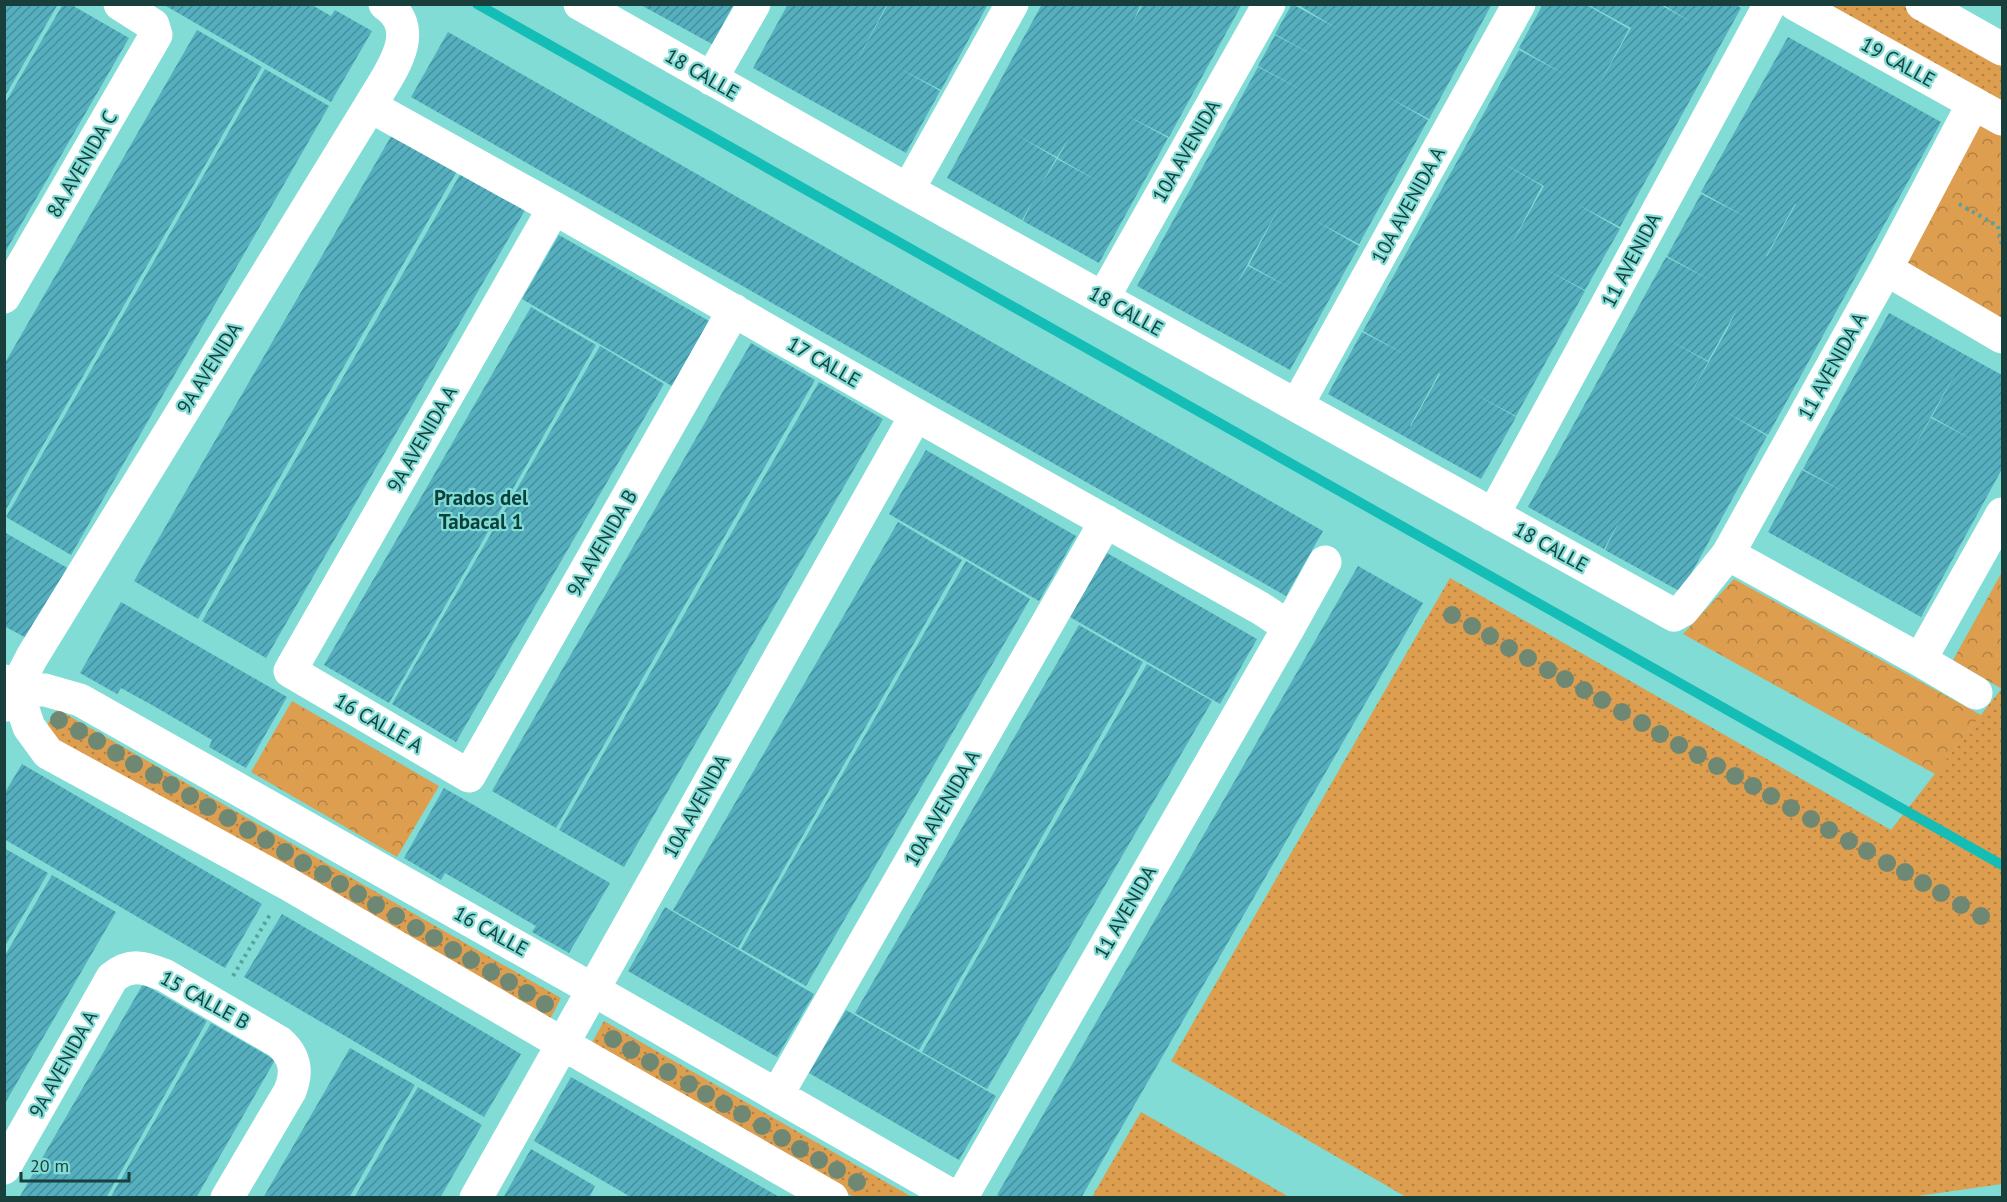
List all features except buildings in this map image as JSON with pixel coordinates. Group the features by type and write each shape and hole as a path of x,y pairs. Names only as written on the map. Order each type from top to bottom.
{"street":[{"name":"8A AVENIDA C","path":"4,297 154,40 153,25 120,4"},
{"name":"18 CALLE","path":"580,4 711,80 1674,615"},
{"path":"711,80 754,4"},
{"path":"908,190 1012,4"},
{"name":"10A AVENIDA","path":"1103,298 1269,4"},
{"name":"10A AVENIDA A","path":"1297,405 1519,4"},
{"name":"11 AVENIDA","path":"1493,515 1770,4"},
{"name":"19 CALLE","path":"1795,4 2002,119"},
{"path":"1922,4 2002,49"},
{"name":"9A AVENIDA","path":"8,693 370,106 400,51 403,37 393,14"},
{"name":"11 AVENIDA A","path":"1674,615 1683,610 1728,554 1886,269 1973,104"},
{"name":"17 CALLE","path":"370,106 554,208 1283,623"},
{"name":"9A AVENIDA A","path":"290,671 554,208"},
{"path":"1886,269 2002,337"},
{"name":"9A AVENIDA B","path":"469,776 734,310"},
{"name":"10A AVENIDA","path":"476,1197 916,415"},
{"path":"1920,660 2002,514"},
{"name":"10A AVENIDA A","path":"777,1095 1106,521"},
{"path":"1728,554 1976,693"},
{"name":"11 AVENIDA","path":"961,1197 1283,623 1325,562"},
{"name":"16 CALLE A","path":"290,671 469,776"},
{"name":"16 CALLE","path":"8,693 45,690 80,700 956,1197"},
{"path":"8,693 28,727 48,753 288,884 562,1044 832,1197"},
{"name":"9A AVENIDA A","path":"4,1167 105,988 120,971 129,968"},
{"name":"15 CALLE B","path":"129,968 147,969 164,975 279,1042 289,1051 294,1062 294,1081 290,1091 227,1197"}],"path":[{"path":"1929,188 2000,225 2002,245"},
{"path":"216,1005 288,884"}],"green space":[{"path":"1795,5 1922,5 2002,49 2002,119"},
{"path":"1973,104 2002,119 2002,337 1886,269"},
{"path":"2002,572 2002,689 1953,660"},
{"path":"1450,578 1891,830 2002,688 2002,1184 1904,1198 1406,1197 1171,1061"},
{"path":"1734,579 1981,715 1935,774 1683,634"},
{"path":"292,701 439,786 397,857 251,772"},
{"path":"57,709 561,998 548,1023 43,731"},
{"path":"604,1021 912,1197 854,1197 590,1046"},
{"path":"1141,1112 1284,1194 1289,1197 1092,1197"}],"waterway":[{"path":"477,4 2002,865"}],"district":[{"name":"Prados del Tabacal 1","path":"481,509"}]}
